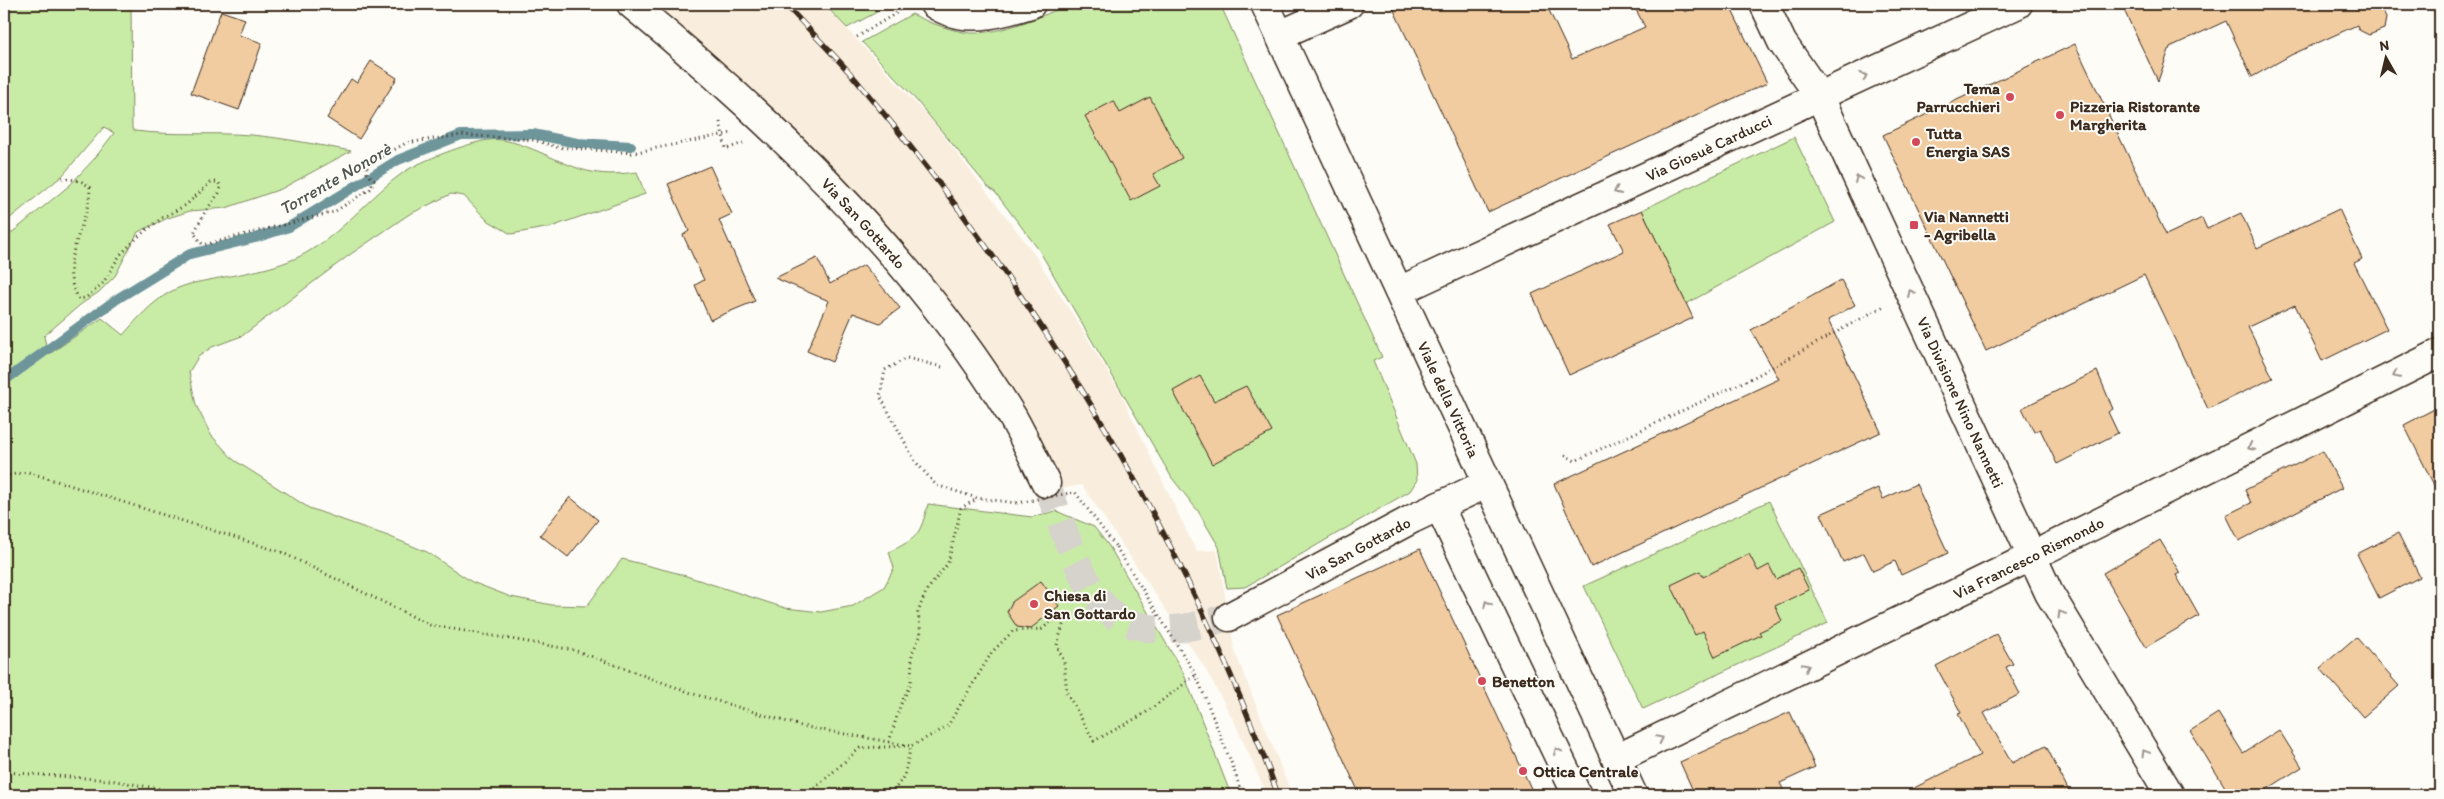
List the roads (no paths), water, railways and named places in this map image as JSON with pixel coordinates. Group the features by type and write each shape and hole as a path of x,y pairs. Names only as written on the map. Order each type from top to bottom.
{"street":[{"name":"Via San Gottardo","path":"631,4 699,60 788,144 871,232 982,370 1013,418 1046,484"},
{"path":"934,4 953,13 973,16 994,15 1031,4"},
{"name":"Viale della Vittoria","path":"1265,4 1633,795"},
{"path":"1280,35 1349,4"},
{"name":"Via Divisione Nino Nannetti","path":"1764,4 1782,42 1820,97 2049,593 2170,795"},
{"name":"Via Giosuè Carducci","path":"1399,291 1472,259 2018,4"},
{"name":"Via Francesco Rismondo","path":"1616,759 2031,557 2440,354"},
{"name":"Via San Gottardo","path":"1229,617 1439,506 1488,483"},
{"path":"1439,506 1577,795"}],"waterway":[{"name":"Torrente Nonorè","path":"4,381 117,299 190,254 255,238 289,227 398,160 461,135 533,134 577,143 631,146"}],"tunnel":[{"path":"1046,483 1072,552 1081,570 1100,601 1116,617 1139,626 1166,629 1193,626 1229,617"}],"railway":[{"path":"785,4 856,80 922,161 985,245 1044,330 1099,419 1151,509 1198,602 1240,698 1278,795"}],"place":[{"name":"Tema Parrucchieri","path":"2010,97"},
{"name":"Pizzeria Ristorante Margherita","path":"2060,115"},
{"name":"Tutta Energia SAS","path":"1916,142"},
{"name":"Via Nannetti - Agribella","path":"1914,225"},
{"name":"Chiesa di San Gottardo","path":"1034,604"},
{"name":"Benetton","path":"1482,681"},
{"name":"Ottica Centrale","path":"1523,771"}]}
